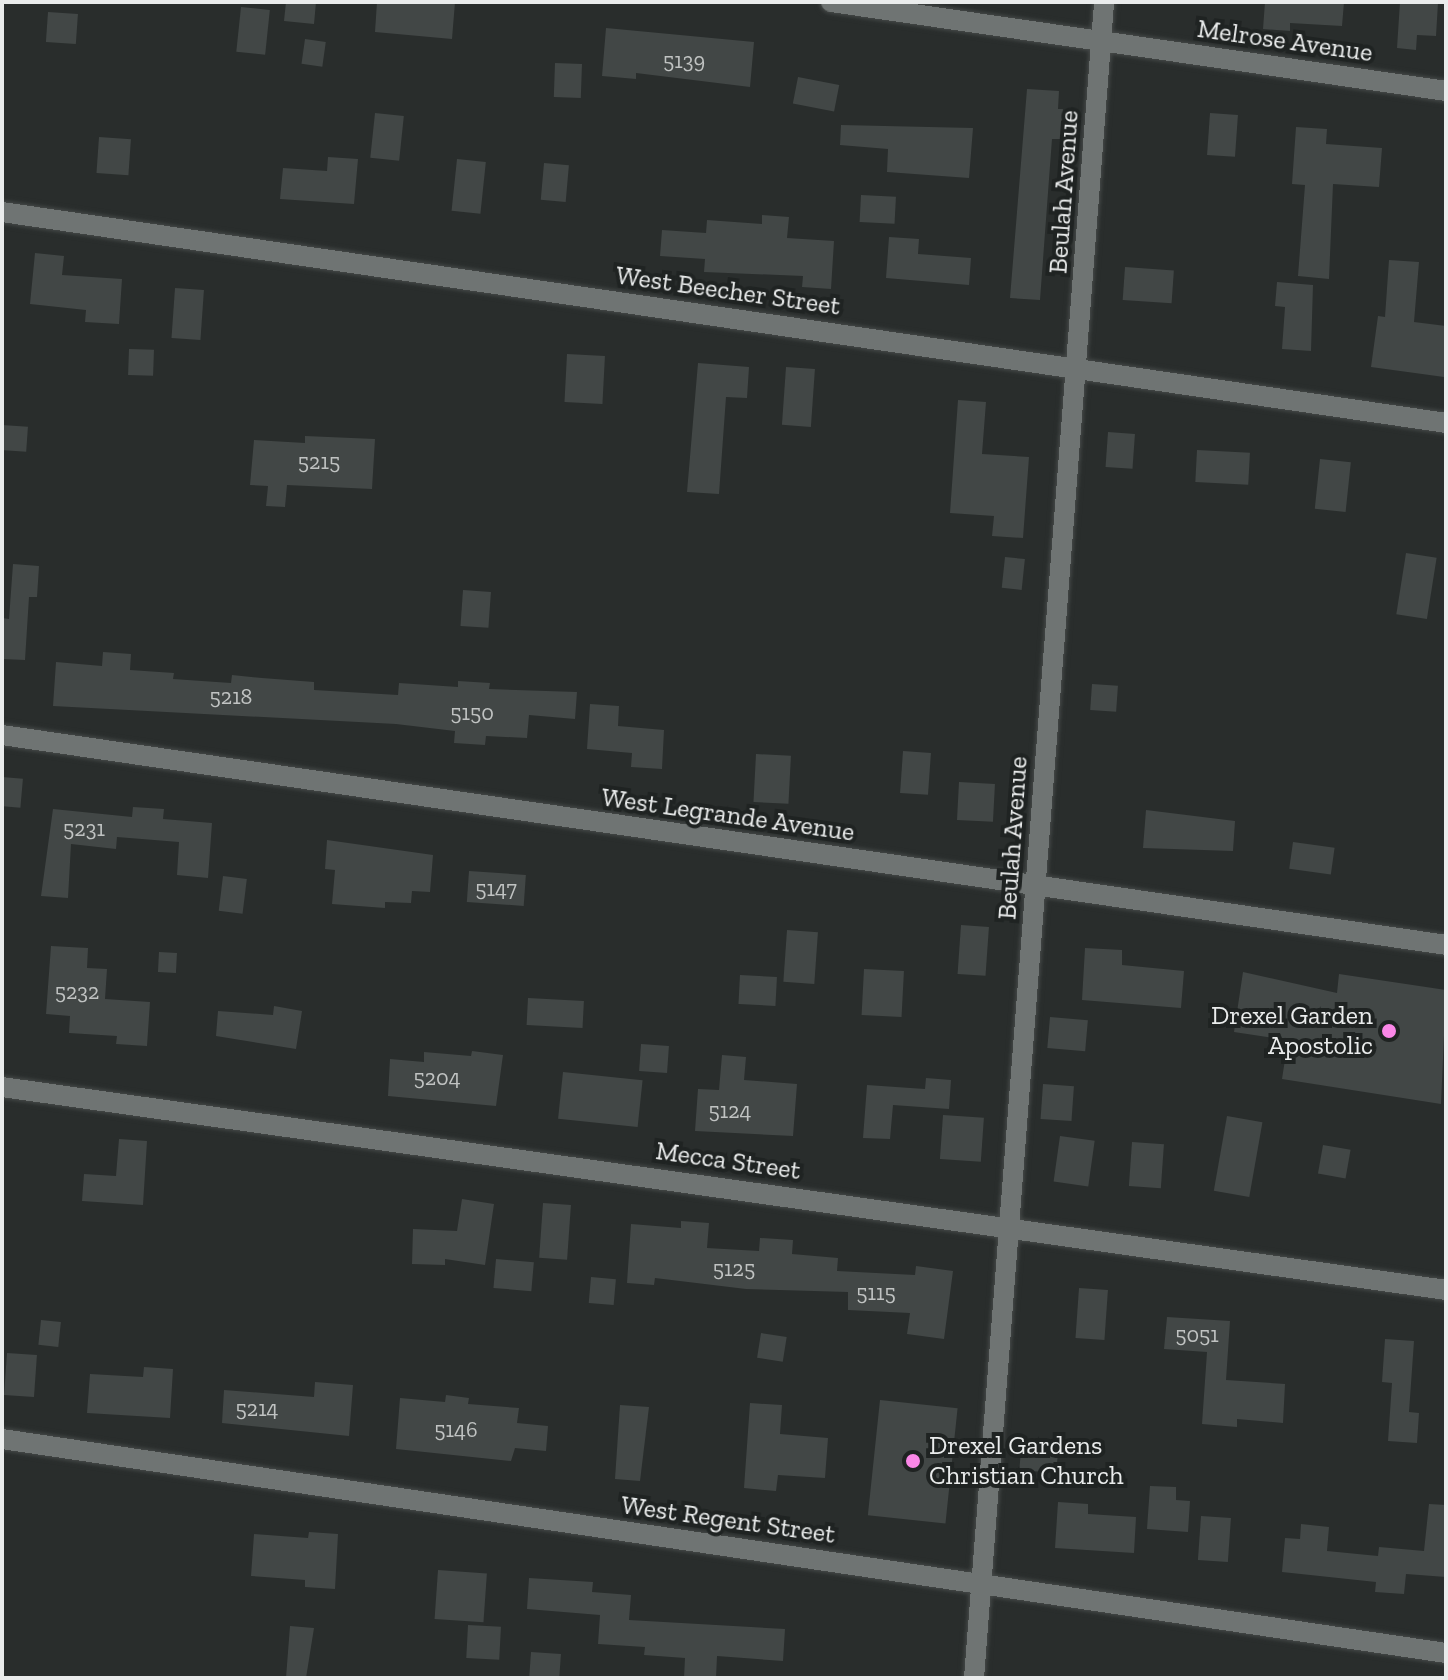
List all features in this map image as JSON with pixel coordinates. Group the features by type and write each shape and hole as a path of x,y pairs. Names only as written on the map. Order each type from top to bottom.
{"street":[{"name":"Melrose Avenue","path":"831,2 1446,91"},
{"name":"Beulah Avenue","path":"974,1678 1104,2"},
{"name":"West Beecher Street","path":"2,212 1446,423"},
{"name":"West Legrande Avenue","path":"2,735 1446,945"},
{"name":"Mecca Street","path":"2,1087 1446,1290"},
{"name":"West Regent Street","path":"2,1439 1446,1653"}],"building":[{"path":"286,2 316,2 314,24 284,21"},
{"path":"377,2 455,2 452,39 375,32"},
{"path":"1265,2 1344,2 1342,26 1290,23 1290,31 1263,29"},
{"path":"1400,2 1438,3 1436,36 1417,35 1416,50 1397,48"},
{"path":"241,7 270,10 265,55 236,52"},
{"path":"48,12 78,14 76,44 46,42"},
{"path":"606,28 754,42 750,87 636,73 636,79 602,76"},
{"path":"305,39 326,42 322,67 302,64"},
{"path":"555,63 582,64 581,98 554,97"},
{"path":"798,77 839,85 834,112 793,104"},
{"path":"1027,89 1059,91 1058,109 1063,109 1061,139 1052,139 1040,300 1010,298"},
{"path":"375,113 404,116 399,161 370,158"},
{"path":"1210,113 1238,115 1235,157 1207,155"},
{"path":"841,125 973,128 969,178 887,172 888,149 840,145"},
{"path":"1296,127 1327,129 1326,144 1382,148 1379,187 1333,184 1329,279 1298,276 1305,185 1292,184"},
{"path":"99,137 131,139 128,175 96,173"},
{"path":"328,157 358,159 354,204 280,199 283,168 327,171"},
{"path":"457,159 486,162 480,214 452,211"},
{"path":"544,163 569,165 566,202 541,200"},
{"path":"861,195 896,197 895,224 860,222"},
{"path":"762,215 789,217 787,238 834,241 831,289 802,287 803,276 704,272 705,259 660,256 662,230 706,233 707,220 762,224"},
{"path":"889,237 919,239 918,254 971,258 969,285 886,278"},
{"path":"35,253 64,256 62,275 122,279 119,324 85,322 86,310 30,304"},
{"path":"1389,260 1419,262 1414,322 1446,326 1444,377 1371,367 1378,316 1385,317"},
{"path":"1125,267 1174,270 1172,303 1123,300"},
{"path":"1277,282 1313,285 1311,351 1282,349 1285,307 1275,306"},
{"path":"175,288 204,290 200,340 172,338"},
{"path":"129,349 154,350 153,376 128,375"},
{"path":"567,354 605,356 602,404 564,402"},
{"path":"698,363 749,367 747,398 726,397 719,494 687,492"},
{"path":"786,367 815,369 811,427 782,425"},
{"path":"958,400 986,402 982,454 1029,457 1023,538 992,536 994,516 950,513"},
{"path":"2,425 28,427 26,452 2,450"},
{"path":"1108,432 1135,434 1132,469 1106,467"},
{"path":"305,436 375,439 372,489 287,485 285,507 266,506 268,486 250,485 254,440 305,443"},
{"path":"1197,450 1250,453 1248,485 1195,482"},
{"path":"1320,459 1351,462 1346,512 1315,509"},
{"path":"1406,553 1437,558 1427,619 1396,614"},
{"path":"1005,557 1025,559 1022,590 1002,588"},
{"path":"13,564 39,566 37,597 29,597 25,660 2,659 2,618 9,619"},
{"path":"463,590 491,592 488,628 460,626"},
{"path":"103,652 131,654 130,670 174,673 173,679 231,683 232,675 314,682 314,690 398,695 399,683 458,687 458,681 490,683 489,689 577,692 575,719 529,715 527,738 486,736 485,745 454,743 455,731 396,724 53,706 56,662 102,666"},
{"path":"1092,684 1118,686 1116,712 1090,710"},
{"path":"590,704 619,706 618,726 664,730 662,769 631,767 632,753 587,749"},
{"path":"903,751 931,753 928,795 900,793"},
{"path":"756,754 791,756 788,804 753,802"},
{"path":"2,777 23,779 20,808 2,806"},
{"path":"959,782 995,784 993,822 957,820"},
{"path":"133,807 164,809 163,819 212,823 208,878 177,875 179,842 117,837 116,849 71,844 68,898 41,896 53,809 132,817"},
{"path":"1146,810 1235,821 1233,851 1143,848"},
{"path":"327,840 433,855 430,892 412,891 411,903 385,902 385,908 332,904 335,870 325,869"},
{"path":"1293,842 1335,848 1331,875 1289,869"},
{"path":"469,871 526,875 524,906 467,902"},
{"path":"223,876 247,879 243,914 219,911"},
{"path":"961,925 989,927 986,976 958,974"},
{"path":"787,930 818,932 814,984 783,982"},
{"path":"51,946 88,948 87,968 107,969 105,999 150,1002 147,1046 116,1044 117,1036 69,1033 70,1016 46,1014"},
{"path":"1085,948 1122,950 1122,965 1184,971 1181,1008 1082,1000"},
{"path":"159,952 177,953 176,973 158,972"},
{"path":"864,969 904,971 902,1017 862,1015"},
{"name":"Drexel Garden Apostolic","path":"1243,972 1337,993 1339,974 1446,990 1441,1104 1282,1079 1288,1040 1234,1032"},
{"path":"740,975 777,977 775,1006 738,1004"},
{"path":"528,998 584,1001 583,1028 527,1025"},
{"path":"274,1006 302,1011 296,1049 216,1036 218,1011 273,1015"},
{"path":"1050,1017 1088,1020 1085,1051 1047,1048"},
{"path":"641,1044 669,1046 667,1073 639,1071"},
{"path":"472,1051 503,1055 496,1106 388,1096 390,1059 424,1062 424,1052 471,1056"},
{"path":"722,1055 746,1057 744,1080 797,1084 793,1136 695,1131 698,1089 719,1090"},
{"path":"563,1072 643,1080 638,1127 558,1119"},
{"path":"926,1078 951,1080 949,1109 893,1105 890,1139 863,1138 867,1085 925,1089"},
{"path":"1043,1084 1074,1086 1071,1121 1041,1119"},
{"path":"943,1115 984,1118 981,1162 940,1159"},
{"path":"1227,1116 1262,1122 1249,1197 1214,1191"},
{"path":"1060,1136 1095,1141 1088,1186 1054,1182"},
{"path":"119,1139 147,1141 143,1205 82,1201 84,1174 116,1176"},
{"path":"1132,1142 1164,1144 1161,1188 1129,1186"},
{"path":"1323,1145 1351,1150 1346,1178 1318,1174"},
{"path":"462,1199 494,1204 485,1265 445,1259 445,1265 412,1264 413,1229 457,1231"},
{"path":"543,1203 571,1205 567,1260 539,1258"},
{"path":"681,1221 709,1223 707,1248 759,1251 760,1238 793,1240 792,1254 838,1258 837,1271 915,1275 916,1266 953,1271 944,1339 907,1334 910,1313 848,1310 848,1292 746,1289 655,1278 654,1285 627,1283 631,1224 681,1228"},
{"path":"496,1259 534,1262 531,1291 493,1288"},
{"path":"591,1277 616,1279 614,1305 589,1303"},
{"path":"1079,1288 1108,1290 1104,1340 1076,1338"},
{"path":"1167,1317 1230,1321 1226,1380 1285,1384 1283,1423 1237,1419 1237,1427 1202,1424 1207,1352 1164,1349"},
{"path":"41,1320 61,1322 58,1347 38,1345"},
{"path":"761,1333 787,1337 783,1362 757,1358"},
{"path":"1385,1339 1414,1341 1409,1412 1419,1413 1417,1443 1388,1441 1392,1383 1382,1382"},
{"path":"7,1353 37,1355 34,1397 4,1395"},
{"path":"144,1367 173,1369 170,1418 87,1413 90,1374 143,1377"},
{"path":"315,1382 353,1385 349,1436 222,1423 224,1390 314,1397"},
{"path":"446,1395 469,1398 468,1404 519,1408 517,1423 548,1426 546,1451 515,1448 511,1461 396,1449 400,1398 445,1402"},
{"name":"Drexel Gardens Christian Church","path":"880,1400 958,1408 945,1524 868,1515"},
{"path":"750,1403 782,1405 780,1434 828,1438 825,1478 778,1475 776,1491 744,1488"},
{"path":"620,1405 649,1407 640,1481 615,1479"},
{"path":"1022,1439 1059,1442 1056,1473 1019,1470"},
{"path":"1150,1486 1176,1487 1176,1500 1190,1501 1188,1532 1147,1529"},
{"path":"1058,1502 1088,1504 1088,1514 1136,1517 1134,1553 1055,1548"},
{"path":"1429,1504 1446,1505 1446,1577 1406,1574 1404,1594 1375,1592 1376,1582 1282,1572 1285,1538 1300,1539 1301,1524 1329,1527 1327,1551 1378,1556 1379,1547 1424,1551"},
{"path":"1201,1516 1231,1518 1228,1562 1198,1560"},
{"path":"309,1532 338,1534 335,1589 305,1587 305,1580 251,1576 254,1534 308,1538"},
{"path":"438,1570 487,1573 483,1622 435,1619"},
{"path":"529,1578 593,1582 592,1592 631,1595 629,1620 785,1629 783,1661 717,1656 716,1678 684,1678 685,1658 644,1655 645,1647 598,1644 600,1615 527,1609"},
{"path":"468,1625 501,1627 499,1660 466,1658"},
{"path":"290,1626 314,1628 306,1678 286,1678"},
{"path":"531,1652 561,1654 559,1678 529,1678"}],"place":[{"name":"Drexel Garden Apostolic","path":"1389,1031"},
{"name":"Drexel Gardens Christian Church","path":"913,1461"}]}
